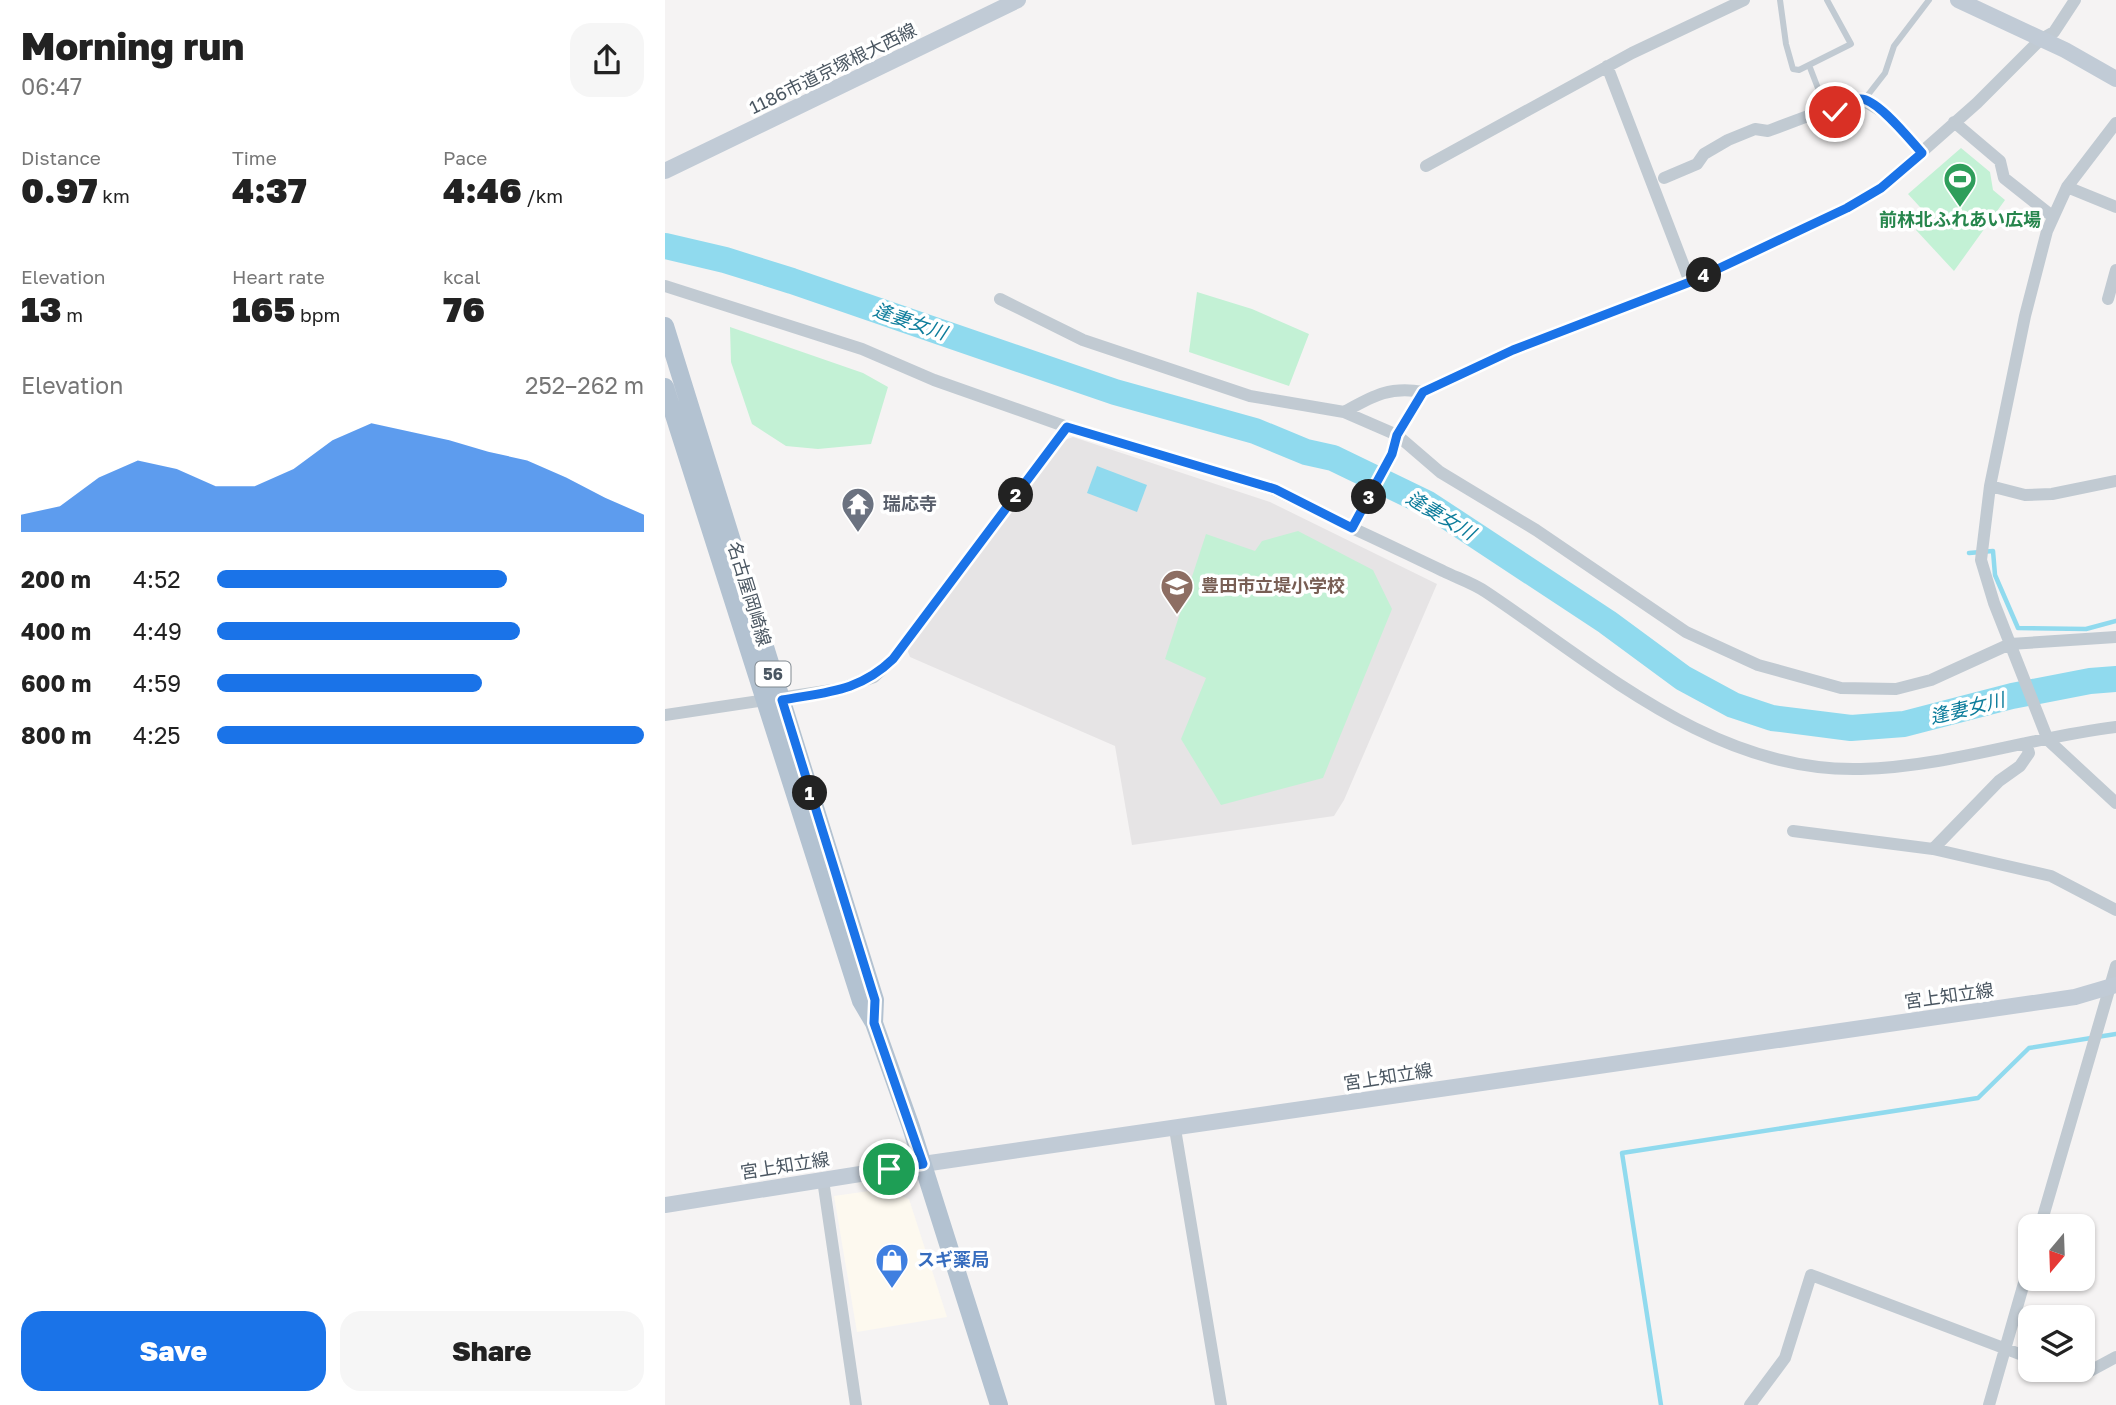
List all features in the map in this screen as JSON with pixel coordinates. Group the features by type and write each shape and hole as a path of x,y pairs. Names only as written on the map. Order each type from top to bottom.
{"main road":[{"name":"1186市道京塚根大西線","path":"665,171 1018,0"},
{"path":"1958,0 2065,50 2116,79"},
{"name":"名古屋岡崎線","path":"665,326 861,1001 874,1023 923,1164 999,1405"},
{"name":"名古屋岡崎線","path":"665,387 773,700"},
{"name":"宮上知立線","path":"665,1205 923,1164 2038,1003 2075,997 2112,986"}],"street":[{"path":"1426,166 1607,66 1744,0"},
{"path":"1355,523 1392,454 1397,435 1423,392 1513,350 1690,282 1847,208 1881,188 1922,153 2040,40 2054,32 2075,0"},
{"path":"1607,66 1690,282"},
{"path":"1664,178 1697,164 1705,154 1728,140 1755,129 1768,131 1826,110 1835,112 1864,100 1885,113 1922,153"},
{"path":"1954,122 2000,161 2004,178 2052,216"},
{"path":"2116,123 2067,187 2052,216 2025,316 1990,486 1981,560 2012,649 2047,734 2116,803"},
{"path":"2067,187 2116,207"},
{"path":"2108,299 2116,270"},
{"path":"665,286 862,349 934,380 1067,427 1275,489 1355,523 1483,590 1562,646 1679,721 1725,743 1772,759 1859,770 1941,759 2026,743 2047,734 2116,727"},
{"path":"1000,299 1083,340 1250,396 1344,412 1397,435 1440,472 1536,530 1686,632 1758,665 1841,688 1896,689 1931,680 2012,649 2116,637"},
{"path":"1344,412 1377,394 1402,388 1423,392"},
{"path":"665,715 839,689 874,677 893,659 1067,427"},
{"path":"1990,486 2025,495 2052,494 2116,481"},
{"path":"1933,849 1999,781 2020,766 2029,753 2026,743"},
{"path":"1793,831 1933,849 2052,876 2116,910"},
{"path":"2044,1214 2116,967"},
{"path":"1175,1129 1221,1405"},
{"path":"823,1180 856,1405"},
{"path":"1751,1405 1785,1358 1811,1275 2018,1353"},
{"path":"1989,1405 2021,1292"},
{"path":"2095,1368 2116,1357"}],"lane":[{"path":"1780,0 1786,44 1793,69 1799,71 1851,44 1827,0"},
{"path":"1864,100 1885,73 1894,46 1929,0"},
{"path":"1809,65 1826,110"}],"shaded area":[{"name":"豊田市立堤小学校","path":"1073,437 1270,502 1437,584 1344,800 1334,816 1132,845 1115,746 910,657 907,649 1062,441"},
{"path":"883,1189 909,1199 947,1317 857,1332 834,1196"}],"green space":[{"name":"前林北ふれあい広場","path":"1961,148 1990,172 1993,190 2005,200 1954,271 1916,230 1930,218 1908,194"},
{"path":"1197,292 1252,309 1309,334 1289,386 1189,352"},
{"path":"730,327 863,373 888,387 871,444 818,449 786,446 752,424 731,362"},
{"path":"1298,531 1373,570 1392,609 1323,778 1221,805 1181,739 1206,678 1165,659 1206,534 1255,551 1262,541"}],"water":[{"path":"1097,466 1147,485 1137,512 1087,493"}],"waterway":[{"name":"逢妻女川","path":"665,246 725,260 792,281 1115,392 1255,431 1306,452 1333,458 1428,504 1607,622 1683,678 1733,705 1772,718 1851,728 1904,724 2012,696 2090,681 2116,679"},
{"path":"1969,553 1993,551 1995,575 2018,628 2086,629 2116,621"},
{"path":"1661,1405 1622,1153 1978,1098 2029,1048 2116,1034"}],"place":[{"name":"前林北ふれあい広場","path":"1960,209"},
{"name":"瑞応寺","path":"858,534"},
{"name":"豊田市立堤小学校","path":"1177,616"},
{"name":"スギ薬局","path":"892,1290"}],"route":[{"path":"889,1169 923,1164 874,1023 875,1000 782,700 839,689 874,677 893,659 1067,427 1275,489 1352,528 1392,454 1397,435 1423,392 1513,350 1690,282 1847,208 1881,188 1922,153 1885,113 1866,100 1861,99 1835,112"}]}
